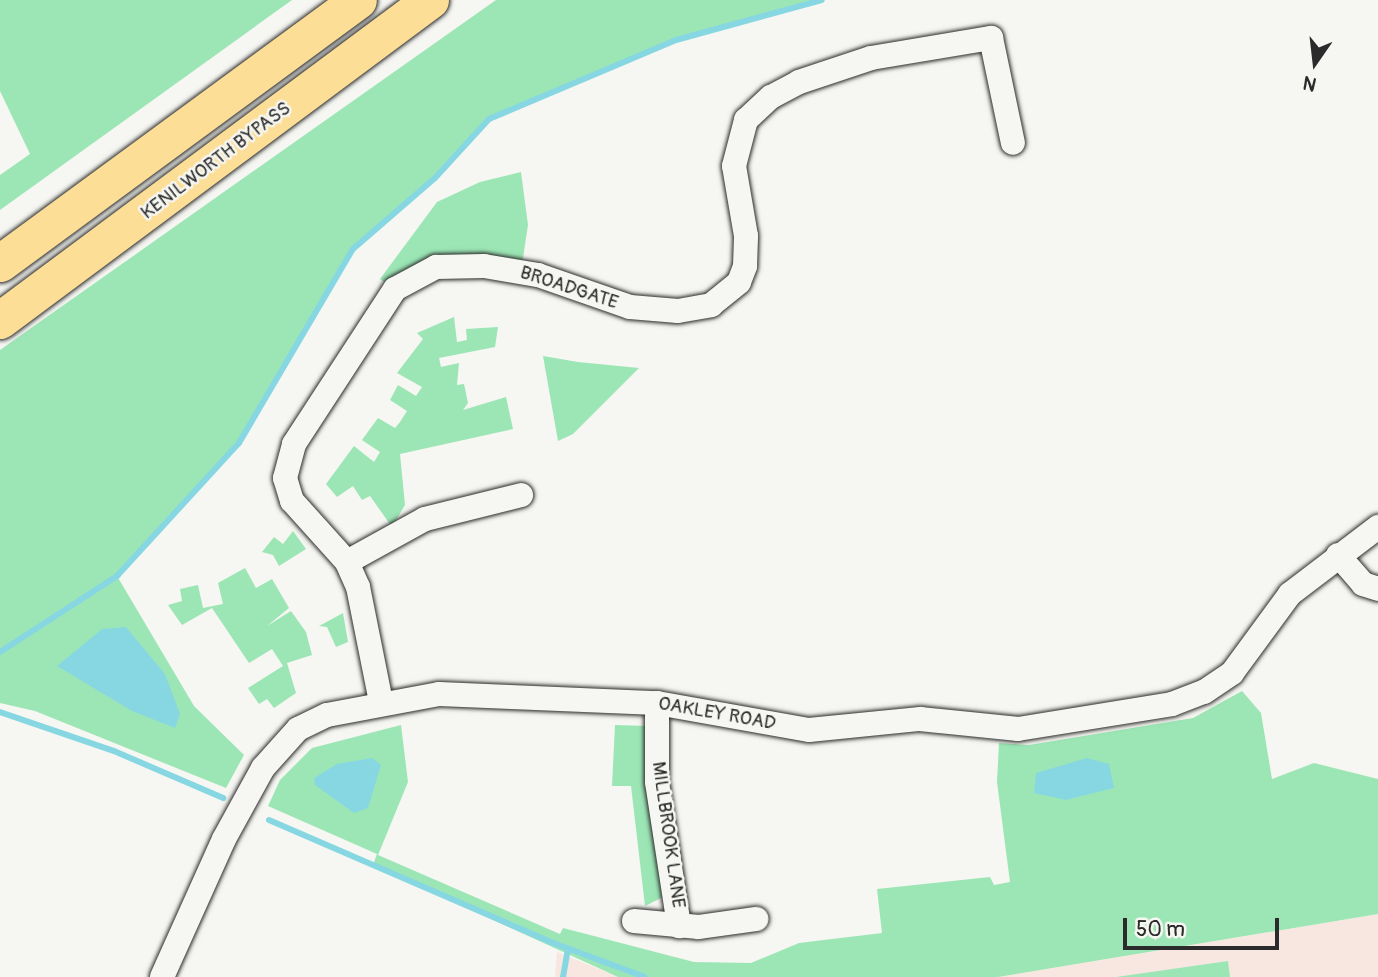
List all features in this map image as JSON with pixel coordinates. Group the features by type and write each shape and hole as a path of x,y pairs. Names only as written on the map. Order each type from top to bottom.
{"highway":[{"path":"0,263 358,0"},
{"name":"KENILWORTH BYPASS","path":"0,320 430,0"}],"street":[{"name":"BROADGATE","path":"380,702 358,587 347,562 292,501 286,463 395,289 436,267 484,266 538,275 630,307 678,311 711,305 739,282 745,265 746,236 734,166 746,120 771,97 830,70 991,38 1013,143"},
{"path":"347,562 425,519 521,495"},
{"name":"OAKLEY ROAD","path":"162,977 224,839 276,749 298,729 327,715 380,702 439,694 657,703 809,730 920,719 1018,729 1172,704 1204,692 1232,673 1290,594 1378,527"},
{"path":"1347,548 1363,584 1378,589"},
{"name":"MILLBROOK LANE","path":"657,703 657,782 679,926"},
{"name":"MILLBROOK LANE","path":"634,921 679,926 757,919"}],"shaded area":[{"path":"1378,914 1378,977 998,977 1342,920"},
{"path":"557,952 618,977 555,977"}],"green space":[{"path":"0,0 292,0 0,210 0,175 30,154 0,91"},
{"path":"496,0 822,0 676,40 489,119 435,178 353,249 239,443 117,576 194,706 244,755 226,788 35,711 0,703 0,350"},
{"path":"521,172 528,225 521,271 484,266 395,289 380,279 437,202 480,182"},
{"path":"454,317 457,342 467,340 466,329 498,327 495,347 439,358 441,367 459,363 457,385 464,384 468,403 463,410 506,397 513,429 400,454 405,505 392,527 370,496 362,500 353,486 337,497 326,484 354,446 374,462 380,452 362,440 378,418 395,428 400,422 407,411 390,400 398,385 416,396 422,387 397,373 423,339 417,333"},
{"path":"543,356 639,368 573,434 558,441"},
{"path":"293,531 306,549 279,566 273,555 262,552 274,537 283,544"},
{"path":"245,568 256,588 272,579 289,608 267,626 291,611 306,632 312,655 287,663 296,693 274,708 267,699 259,704 248,688 283,666 272,649 249,663 212,608 182,625 168,605 182,601 180,589 198,585 203,608 223,604 218,583"},
{"path":"343,613 348,642 336,647 327,627 319,626"},
{"path":"1242,691 1261,713 1272,779 1314,763 1378,779 1378,914 998,977 618,977 373,865 377,854 268,806 280,780 312,748 401,725 408,782 378,855 560,934 563,928 694,962 751,963 799,943 882,933 877,889 990,877 994,885 1010,882 997,782 999,743 1029,745 1193,718"},
{"path":"615,725 648,726 649,810 668,886 663,897 645,906 631,786 612,786"},
{"path":"1228,961 1230,977 1116,977"}],"water":[{"path":"126,627 165,674 180,714 175,728 132,711 57,666 102,629"},
{"path":"372,758 381,765 368,808 354,813 315,785 314,778 337,764"},
{"path":"1087,758 1109,764 1114,788 1066,800 1034,793 1036,773"}],"waterway":[{"path":"0,652 117,576 239,443 353,249 435,178 489,119 676,40 822,0"},
{"path":"0,712 114,751 223,798"},
{"path":"269,820 548,941 645,977"},
{"path":"563,977 568,949"}]}
